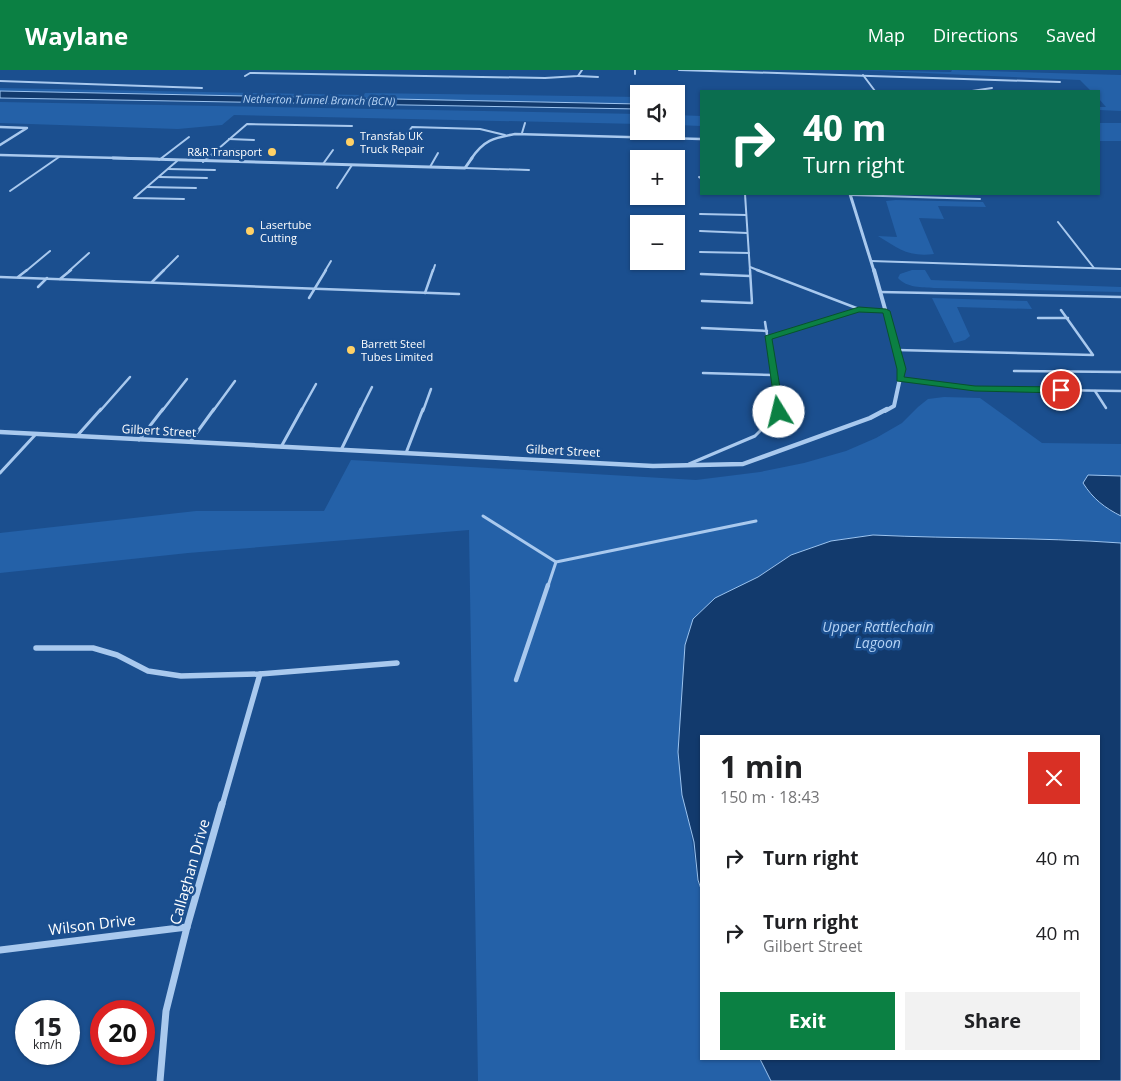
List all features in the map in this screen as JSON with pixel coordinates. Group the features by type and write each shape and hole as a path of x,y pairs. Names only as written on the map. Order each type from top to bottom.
{"street":[{"path":"0,127 27,128 0,145"},
{"path":"0,155 465,168 482,143 505,136 522,134 700,139"},
{"name":"Gilbert Street","path":"0,432 653,466 743,464 870,418 894,406 902,369 850,195"},
{"path":"36,648 93,648 117,656 148,671 181,676 260,674 397,663"},
{"name":"Callaghan Drive","path":"160,1081 166,1011 260,674"},
{"name":"Wilson Drive","path":"0,950 188,927"}],"lane":[{"path":"244,76 255,70"},
{"path":"329,74 335,70"},
{"path":"578,76 582,70"},
{"path":"679,70 1060,82"},
{"path":"250,73 550,78 598,77"},
{"path":"493,77 495,73"},
{"path":"550,78 552,73"},
{"path":"863,75 874,90"},
{"path":"0,80 6,77"},
{"path":"0,80 202,88"},
{"path":"45,83 52,80"},
{"path":"82,84 87,82"},
{"path":"103,85 107,83"},
{"path":"979,90 992,88"},
{"path":"522,134 525,123"},
{"path":"203,162 247,124 352,126"},
{"path":"403,139 412,127 480,128 505,136"},
{"path":"159,160 189,136"},
{"path":"229,139 254,140"},
{"path":"218,149 244,150"},
{"path":"323,164 333,150"},
{"path":"430,167 438,152"},
{"path":"10,191 59,157"},
{"path":"177,161 134,198 184,199"},
{"path":"337,188 352,165"},
{"path":"168,168 215,170"},
{"path":"465,168 529,170"},
{"path":"158,177 206,178"},
{"path":"146,187 196,188"},
{"path":"702,301 752,304 745,195"},
{"path":"876,195 980,199"},
{"path":"700,214 746,216"},
{"path":"1058,222 1094,268"},
{"path":"700,232 747,233"},
{"path":"18,277 50,251"},
{"path":"700,252 749,253"},
{"path":"60,279 89,253"},
{"path":"152,282 178,256"},
{"path":"310,298 331,261"},
{"path":"871,262 1121,269"},
{"path":"424,293 435,265"},
{"path":"750,267 859,309 886,311"},
{"path":"701,274 750,276"},
{"path":"0,276 460,294"},
{"path":"38,287 47,278"},
{"path":"880,292 1121,297"},
{"path":"768,337 859,309"},
{"path":"897,350 1093,355 1061,310"},
{"path":"1038,318 1068,318"},
{"path":"686,465 756,436 779,412 765,322"},
{"path":"702,328 767,331"},
{"path":"1014,371 1121,372"},
{"path":"703,373 773,375"},
{"path":"77,436 130,377"},
{"path":"139,440 187,379"},
{"path":"900,379 975,389 1121,391"},
{"path":"190,442 235,381"},
{"path":"280,447 316,384"},
{"path":"341,450 372,387"},
{"path":"406,454 431,389"},
{"path":"1095,391 1106,408"},
{"path":"0,473 36,434"},
{"path":"483,516 556,562 756,521"},
{"path":"516,680 556,562"}],"shaded area":[{"path":"857,70 951,72 952,70 1121,75 1121,111 1100,110 1100,107 1106,107 1100,100 1100,90 1090,90 1080,80"},
{"path":"0,88 364,95 365,93 630,97 630,104 0,91"},
{"path":"0,102 630,114 630,124 234,115 222,125 178,129 0,123"},
{"path":"685,115 700,116 700,126 685,125"},
{"path":"1100,123 1121,123 1121,141 1100,141"},
{"path":"886,201 983,202 986,207 938,206 944,219 919,218 934,254 925,255 904,251 878,236 897,237"},
{"path":"912,270 925,270 931,280 1121,287 1121,292 934,288 906,284 898,278 900,274"},
{"path":"932,298 1027,301 1032,309 957,307 970,336 965,340 954,343"},
{"path":"944,397 980,398 1042,443 1121,444 1121,476 1088,475 1107,509 1121,516 1121,543 1064,539 951,539 873,535 831,541 791,555 693,619 685,645 678,752 700,886 700,1060 760,1060 771,1081 478,1081 469,530 188,553 0,573 0,533 196,511 324,511 351,460 696,480 760,472 804,463 846,451 876,438 902,423 928,399"}],"water":[{"name":"Netherton Tunnel Branch (BCN)","path":"0,91 630,104 630,109 0,98"},
{"path":"1088,475 1121,476 1121,516 1091,494 1083,483"},
{"name":"Upper Rattlechain Lagoon","path":"873,535 1121,543 1121,1081 771,1081 760,1060 1100,1060 1100,735 700,735 700,886 694,842 682,795 678,752 685,645 693,619 715,598 758,577 791,555 831,541"}],"place":[{"name":"Transfab UK Truck Repair","path":"350,142"},
{"name":"R&R Transport","path":"272,152"},
{"name":"Lasertube Cutting","path":"250,231"},
{"name":"Barrett Steel Tubes Limited","path":"351,350"}],"route":[{"path":"779,412 768,337 859,309 886,311 902,369 900,379 975,389 1061,390"}]}
